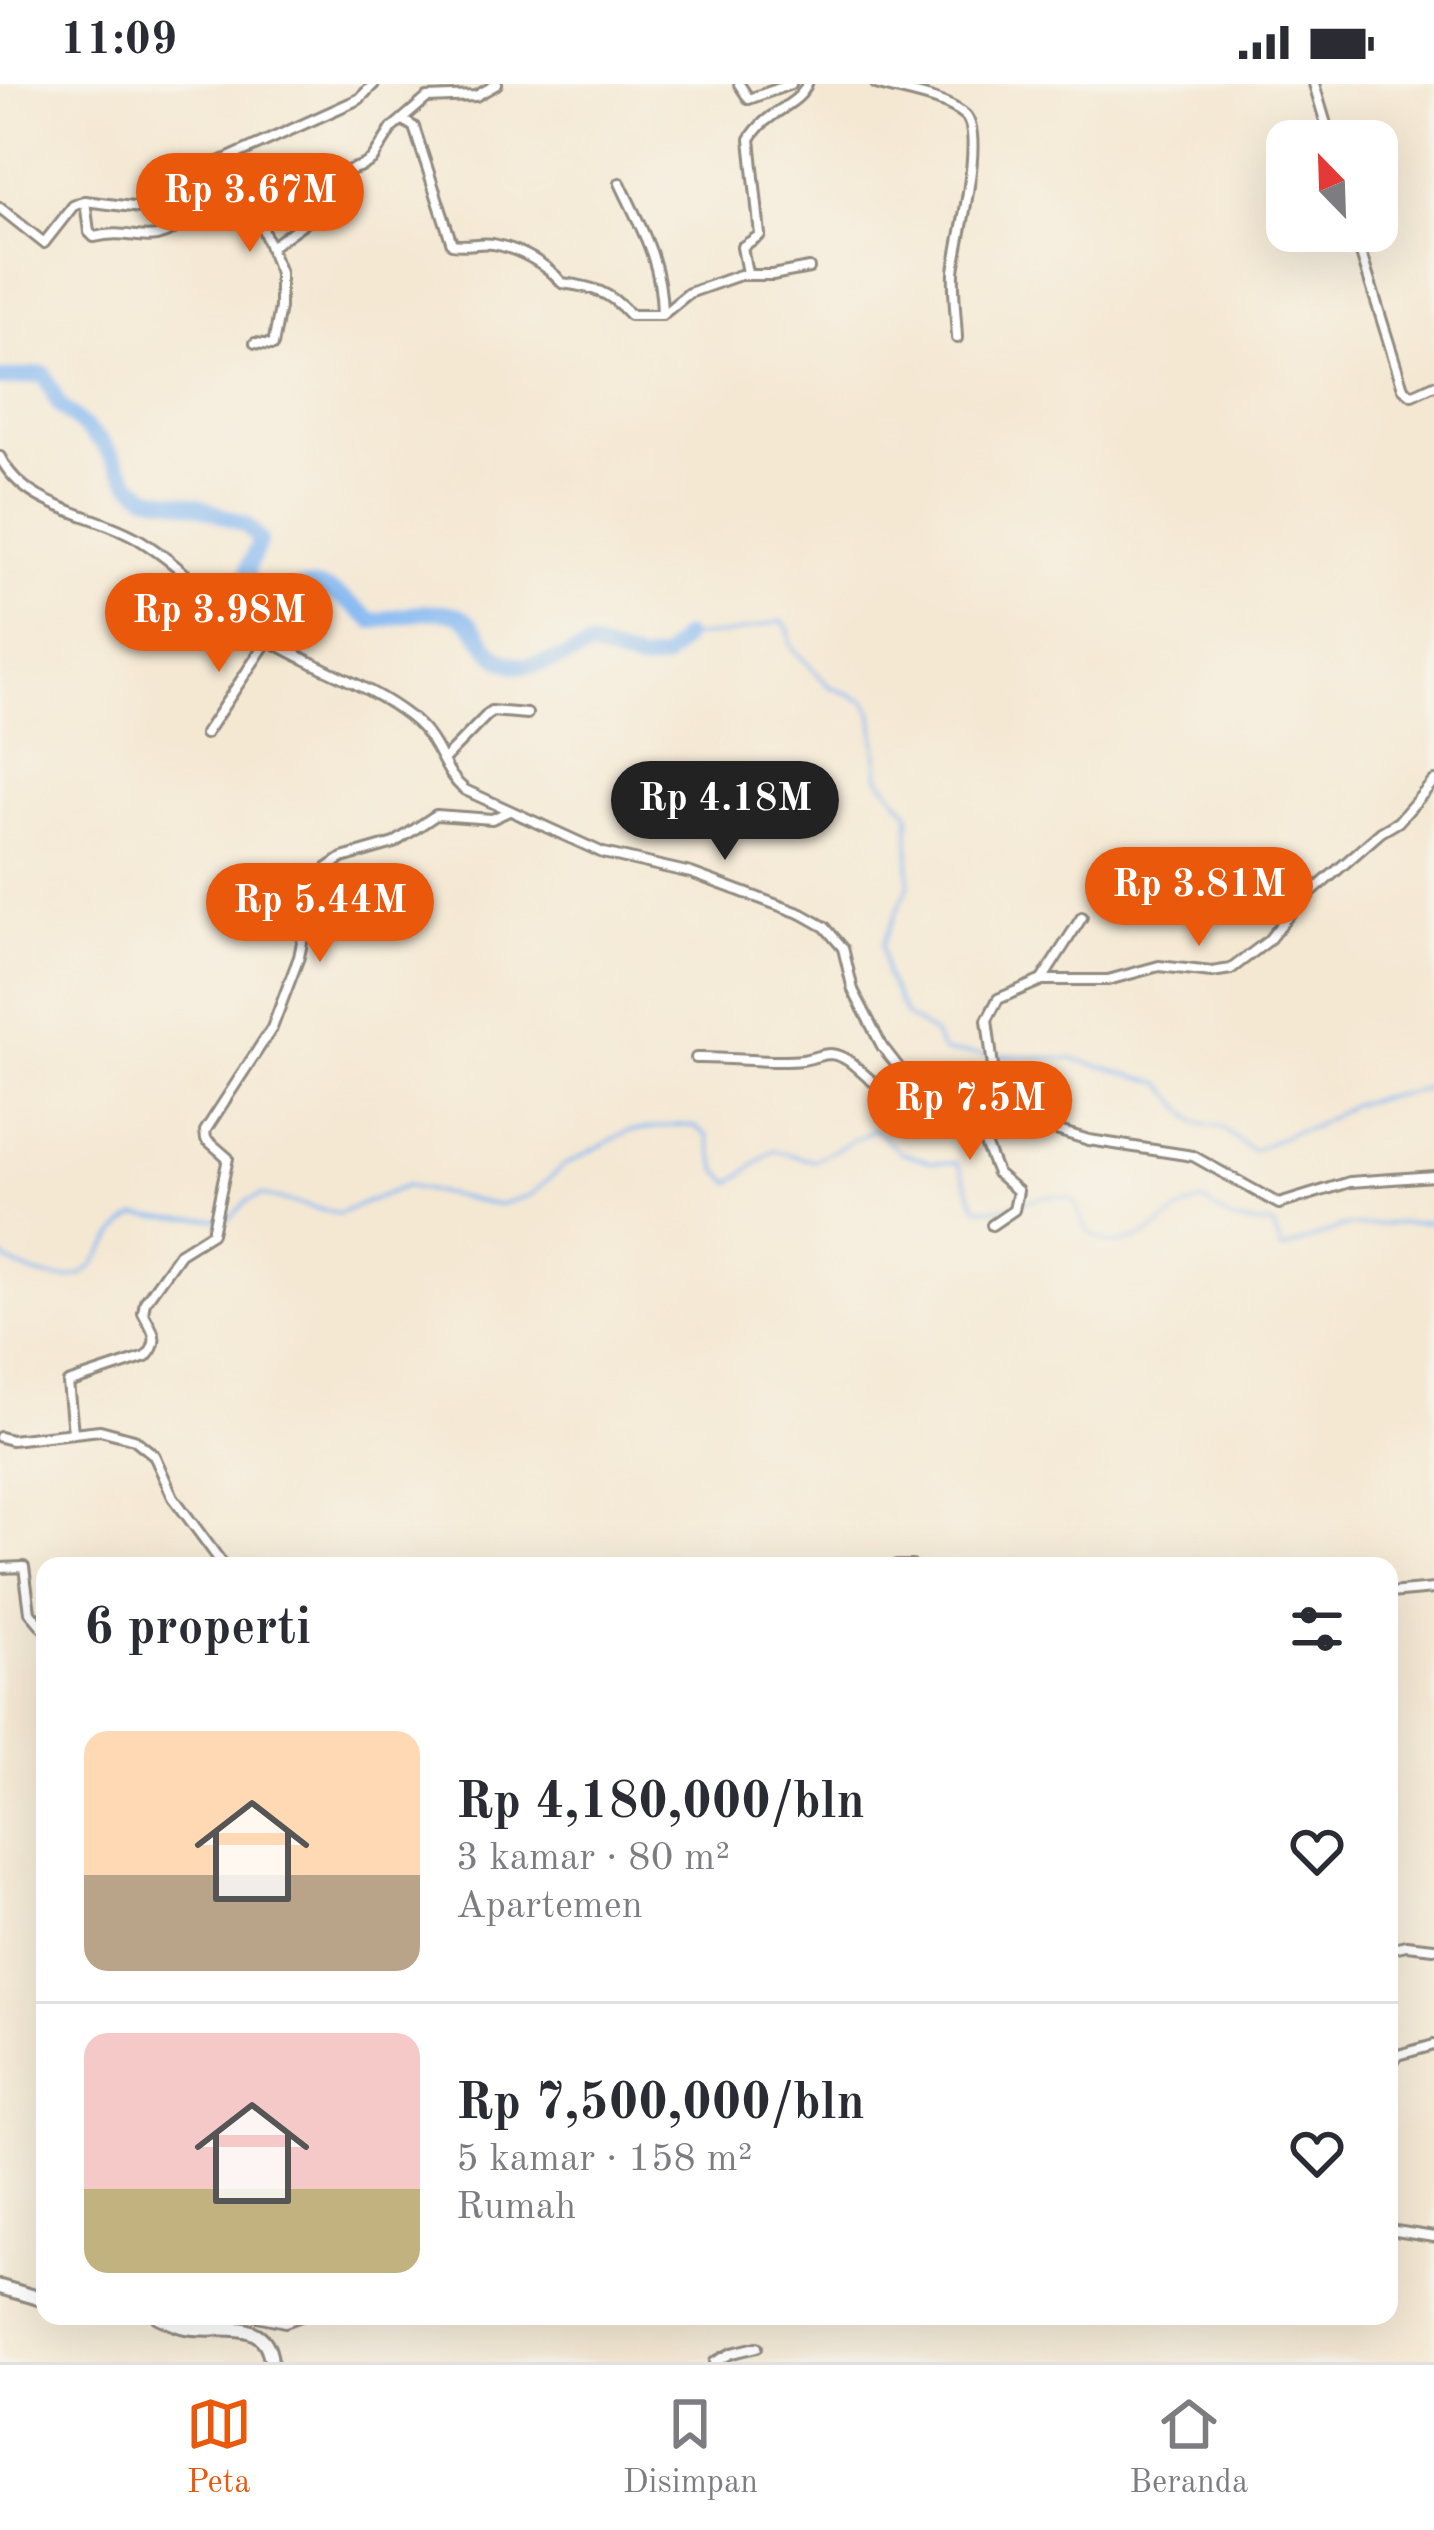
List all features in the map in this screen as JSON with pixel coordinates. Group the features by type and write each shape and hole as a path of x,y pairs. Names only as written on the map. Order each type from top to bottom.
{"main road":[{"path":"0,2287 36,2297"},
{"path":"229,2325 256,2333 268,2344 272,2362"}],"street":[{"path":"178,195 186,180 202,170 359,99 374,84"},
{"path":"0,208 44,243 74,206 85,201 141,208 178,195 334,175 372,160 392,128 427,98 476,96 497,84"},
{"path":"739,84 749,99 791,84"},
{"path":"747,273 742,246 760,235 750,139 767,116 800,97 807,84"},
{"path":"876,84 956,110 972,127 954,277 957,338"},
{"path":"1314,84 1325,120"},
{"path":"403,120 414,127 454,245 500,247 545,265 562,284 603,290 630,315 662,315 689,293 747,273 772,275 809,268"},
{"path":"620,183 648,237 662,283 662,315"},
{"path":"255,343 273,346 280,282 264,232 257,185"},
{"path":"85,201 89,232 94,236 160,238 188,219"},
{"path":"272,246 311,218"},
{"path":"1361,252 1403,388 1412,395 1434,385"},
{"path":"0,457 13,477 35,494 131,535 160,553 224,611 268,640 405,713 430,734 453,780 465,790 603,853 691,873 825,927 843,948 850,982 882,1046 916,1086 1089,1140 1192,1156 1280,1204 1350,1182 1434,1176"},
{"path":"205,734 268,640"},
{"path":"443,759 491,711 527,714"},
{"path":"979,1106 993,1067 987,1020 993,1005 1011,992 1042,980 1108,980 1160,966 1212,972 1232,969 1268,941 1296,905 1398,822 1434,782"},
{"path":"73,1432 68,1383 146,1357 155,1334 143,1306 180,1253 208,1238 228,1158 206,1139 205,1131 272,1028 326,869 341,858 394,843 436,815 492,819 510,810"},
{"path":"1042,980 1082,917"},
{"path":"696,1058 802,1060 829,1054 878,1085 897,1091 916,1086"},
{"path":"958,1102 983,1139 997,1173 1018,1191 1014,1210 992,1225"},
{"path":"0,1437 118,1432 148,1450 173,1497 217,1557"},
{"path":"0,1568 24,1567 29,1609 36,1618"},
{"path":"1398,1592 1434,1588"},
{"path":"1398,1947 1434,1948"},
{"path":"1398,2054 1434,2044"},
{"path":"1398,2231 1434,2237"},
{"path":"716,2362 757,2348"}],"waterway":[{"path":"0,379 44,374 59,405 102,443 131,483 147,495 196,505 246,525 260,540 247,584 260,590 277,594 321,588 373,621 427,612 457,615 499,658 524,666 591,647 639,662 664,659 684,637"},
{"path":"684,637 729,634 782,621 791,646 829,686 866,701 873,715 879,777 909,813 909,885 882,945 886,975 906,1016 933,1033 943,1052 1074,1059 1162,1083 1196,1123 1222,1128 1252,1151 1311,1128 1353,1104 1434,1087"},
{"path":"0,1255 32,1273 71,1277 92,1266 119,1230 137,1216 228,1220 247,1201 262,1195 338,1214 406,1186 498,1205 531,1195 564,1165 629,1131 677,1125 694,1126 708,1136 718,1169 731,1183 774,1150 814,1161 875,1129 900,1152 932,1162 958,1163 977,1207 1002,1208 1061,1196 1073,1200 1088,1232 1111,1244 1141,1237 1203,1201 1232,1221 1273,1226 1282,1250 1343,1227 1434,1221"}]}
